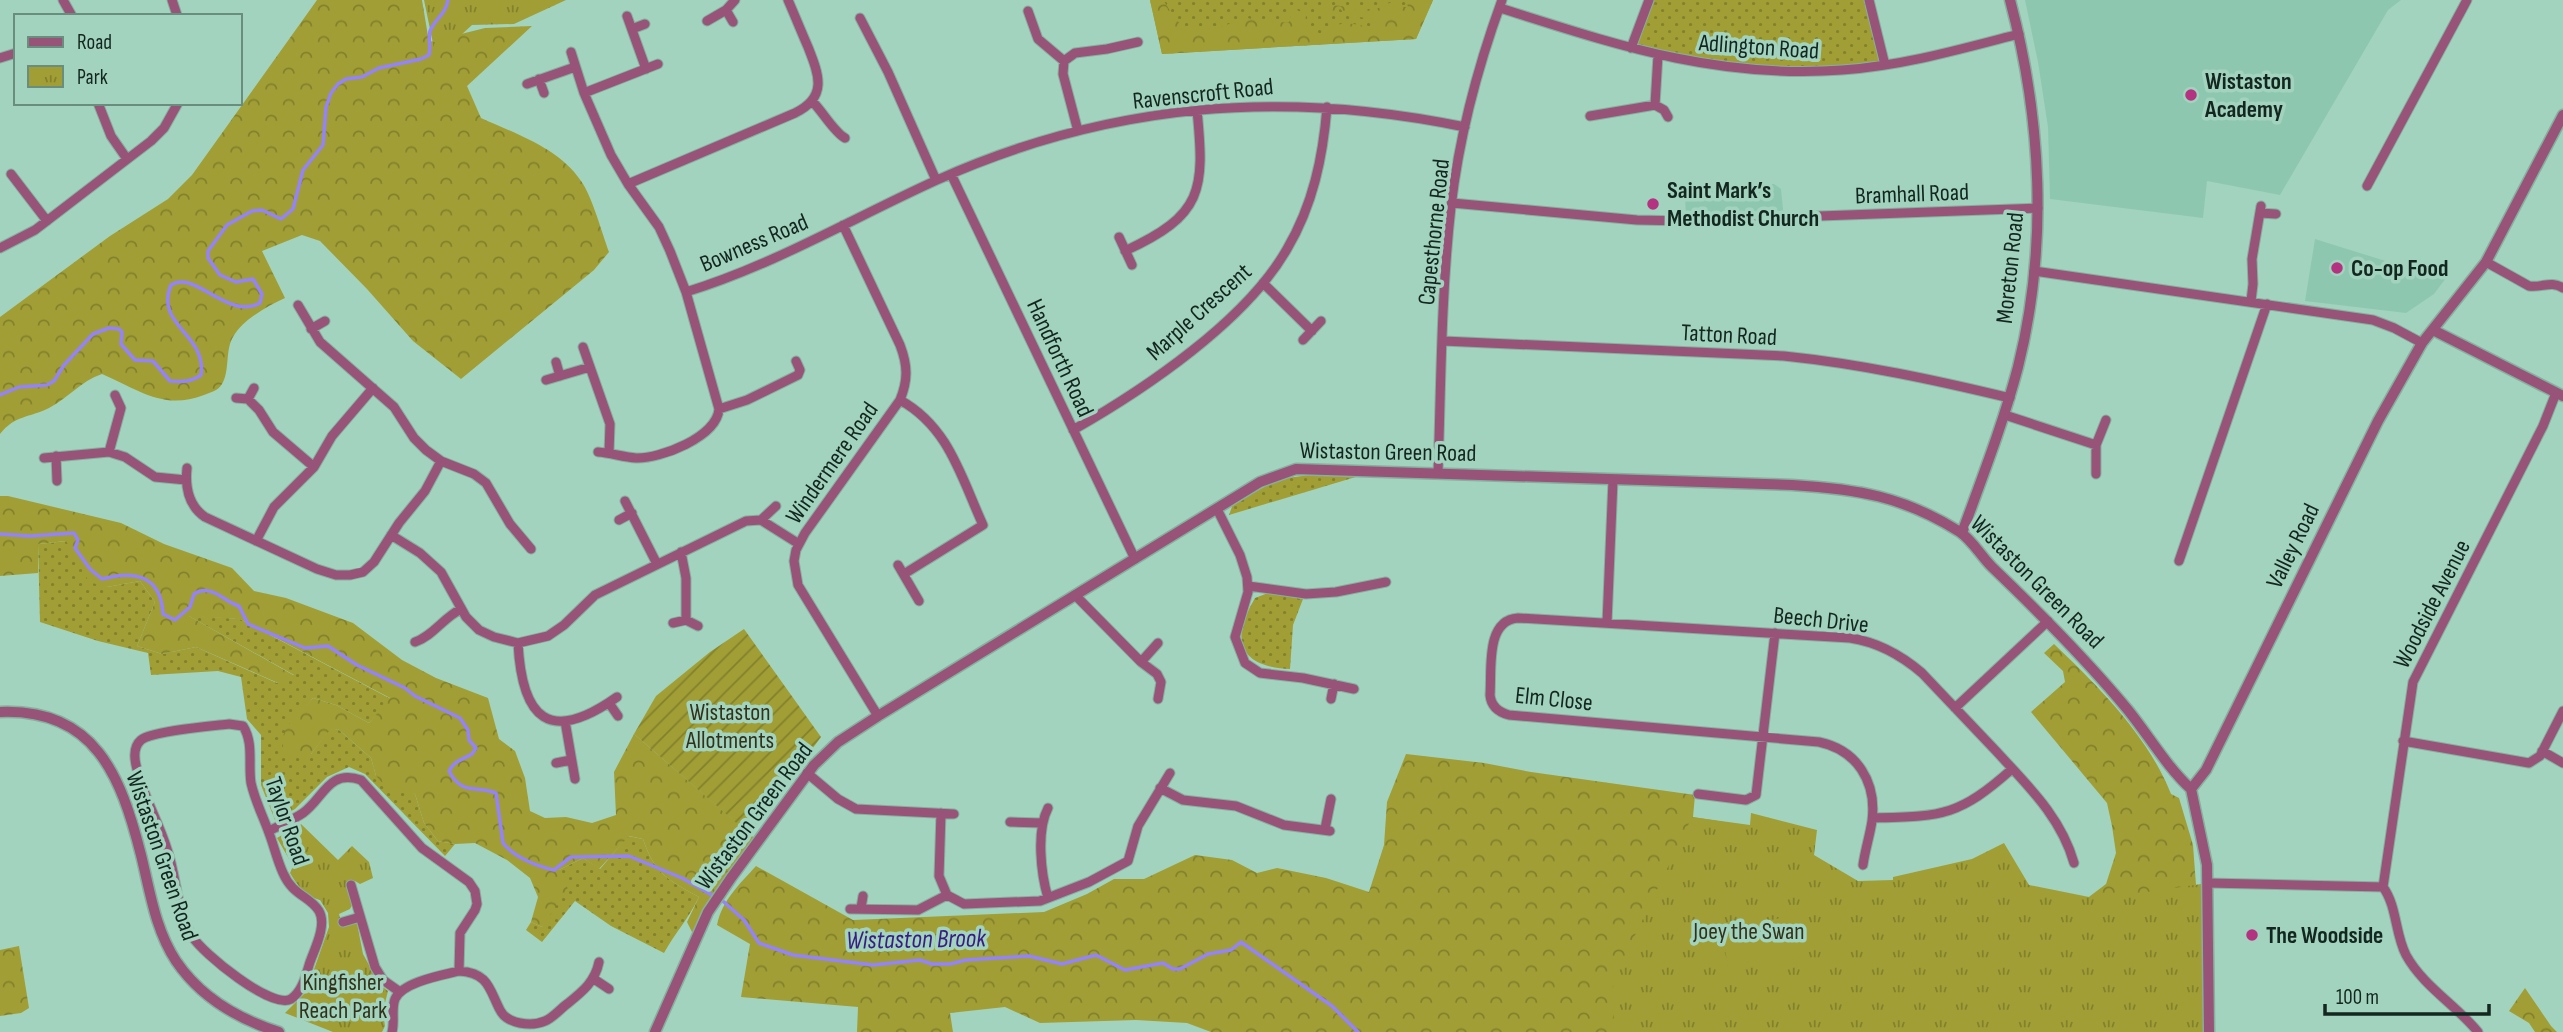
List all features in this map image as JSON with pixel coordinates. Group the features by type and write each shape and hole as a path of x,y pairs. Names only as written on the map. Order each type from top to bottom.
{"street":[{"path":"707,20 726,10 735,0"},
{"path":"628,184 795,113 812,101 818,88 818,72 788,0"},
{"path":"1631,48 1649,0"},
{"path":"1869,0 1885,65"},
{"name":"Moreton Road","path":"1962,533 2010,398 2025,334 2034,271 2038,208 2030,87 2010,0"},
{"path":"2367,186 2467,0"},
{"name":"Adlington Road","path":"1501,4 1658,55 1705,65 1774,71 1844,70 1885,65 2019,34"},
{"name":"Capesthorne Road","path":"1438,473 1452,204 1465,127 1501,4"},
{"path":"726,10 733,22"},
{"path":"1028,11 1038,39 1064,61"},
{"path":"627,16 646,69"},
{"path":"860,18 888,72 936,180"},
{"path":"632,29 645,24"},
{"path":"1078,131 1063,74 1064,61 1075,52 1138,42"},
{"path":"571,52 584,93 611,155 659,227 685,292"},
{"path":"1656,105 1658,55"},
{"path":"584,93 658,64"},
{"path":"527,84 575,67"},
{"path":"539,79 544,93"},
{"path":"812,101 830,120 838,134 845,138"},
{"path":"99,105 111,136 127,159"},
{"path":"0,248 47,221 159,134 177,105"},
{"name":"Ravenscroft Road","path":"951,174 1024,146 1078,131 1197,110 1260,105 1327,107 1396,114 1465,127"},
{"path":"1590,116 1656,105 1664,110 1668,117"},
{"name":"Marple Crescent","path":"1073,430 1121,402 1181,358 1246,302 1264,282 1289,247 1308,206 1323,147 1327,107"},
{"path":"1125,251 1167,229 1180,217 1192,199 1202,166 1197,110"},
{"name":"Valley Road","path":"2192,789 2206,770 2378,421 2422,343 2486,262 2561,123"},
{"path":"11,174 47,221"},
{"name":"Bowness Road","path":"719,409 685,292 744,272 951,174"},
{"name":"Handforth Road","path":"951,174 1135,559"},
{"name":"Bramhall Road","path":"1452,204 1637,220 1686,221 2038,208"},
{"path":"2251,301 2252,259 2260,209 2276,214"},
{"name":"Windermere Road","path":"843,225 905,359 907,380 900,400 799,544 794,561 798,585 878,716"},
{"path":"1119,237 1132,265"},
{"path":"2486,262 2529,286 2553,283 2563,288"},
{"path":"2034,271 2373,320 2422,343"},
{"path":"1264,282 1312,331"},
{"path":"2179,561 2267,304"},
{"path":"298,305 311,329 328,349 394,407 418,443 441,461 474,474 486,483 510,524 531,549"},
{"path":"311,329 325,321"},
{"path":"1303,340 1321,321"},
{"path":"2433,330 2560,395"},
{"name":"Tatton Road","path":"1443,341 1811,359 1893,371 2010,398"},
{"path":"583,347 610,424 609,453"},
{"path":"556,362 561,376"},
{"path":"598,452 637,458 668,451 707,432 717,419 719,409 747,400 798,375 800,370 796,362"},
{"path":"546,380 590,367"},
{"path":"248,399 254,388"},
{"path":"256,541 274,506 314,467 332,436 373,388"},
{"path":"109,452 121,412 120,402 115,395"},
{"name":"Woodside Avenue","path":"2383,887 2410,694 2416,675 2560,395"},
{"path":"236,398 248,399 259,410 273,432 314,467"},
{"path":"900,400 924,415 940,435 983,525 904,574"},
{"path":"2004,415 2096,445"},
{"path":"2096,474 2096,445 2106,420"},
{"path":"44,458 109,452 125,457 155,477 186,480"},
{"path":"56,456 57,481"},
{"path":"187,468 188,494 198,513 317,569 343,576 356,574 368,567 425,491 441,461"},
{"name":"Wistaston Green Road","path":"655,1032 708,912 807,773 838,742 1260,482 1296,470 1792,485 1856,490 1897,501 1962,533 1992,567 2095,670 2146,732 2179,778 2192,789"},
{"path":"1607,623 1613,480"},
{"path":"625,501 657,564"},
{"path":"391,535 433,563 449,581 461,609 479,630 518,643 548,636 564,625 595,595 746,522 761,520 776,506"},
{"path":"1217,509 1240,555 1248,586 1235,637 1245,663 1260,674 1354,689"},
{"path":"619,520 632,513"},
{"path":"761,520 799,544"},
{"path":"681,552 686,578 686,620"},
{"path":"898,565 919,601"},
{"path":"1248,586 1306,594 1336,592 1386,582"},
{"path":"1075,595 1160,678 1157,699"},
{"path":"415,642 428,636 443,620 461,609"},
{"name":"Elm Close","path":"1607,623 1518,618 1502,623 1494,636 1490,695 1494,707 1509,715 1763,737"},
{"path":"673,623 686,620 698,626"},
{"path":"1955,708 2048,621"},
{"name":"Beech Drive","path":"1607,623 1850,638 1873,643 1914,666 2012,769 2053,816 2074,863"},
{"path":"1698,794 1746,800 1754,797 1774,633"},
{"path":"518,643 520,676 533,709 544,717 565,721 584,715 613,700 618,716"},
{"path":"1141,662 1158,643"},
{"path":"1331,699 1334,684"},
{"path":"2403,741 2522,763 2533,762 2542,751 2563,711"},
{"name":"Wistaston Green Road","path":"0,712 38,713 70,724 90,742 106,761 118,786 136,838 161,933 176,962 223,1008 279,1032"},
{"path":"565,721 575,779"},
{"name":"Taylor Road","path":"229,724 243,726 249,735 251,781 258,807 269,831 284,876 294,892 319,911 322,924 301,988 290,999 281,1001 270,998 241,979 192,937 184,918 168,850 148,806 135,764 134,749 141,739 155,734 229,724"},
{"path":"1763,737 1828,744 1860,764 1868,781 1872,818 1863,865"},
{"path":"2542,751 2563,763"},
{"path":"556,763 571,760"},
{"path":"1872,818 1924,816 1950,811 1980,796 2012,769"},
{"path":"807,773 838,799 856,809 954,814"},
{"path":"941,813 938,870 947,895 959,903 1028,903 1089,882 1128,860 1138,826 1170,773"},
{"path":"269,831 305,812 332,782 342,778 361,780 422,849 469,882 475,891 477,904 460,933 459,971"},
{"path":"1160,788 1183,800 1236,806 1284,825 1328,830 1331,799"},
{"path":"2192,789 2208,883 2209,1032"},
{"path":"1048,808 1042,822 1041,873 1048,898"},
{"path":"1010,822 1042,822"},
{"path":"2208,883 2383,887 2389,898 2406,955 2478,1032"},
{"path":"351,885 375,967 383,980 400,992"},
{"path":"850,909 918,910 947,895"},
{"path":"861,908 863,896"},
{"path":"343,922 360,917"},
{"path":"392,1032 394,1007 400,992 410,986 459,971 482,978 506,1018 515,1023 544,1022 594,979 599,962"},
{"path":"594,979 609,989"}],"shaded area":[{"name":"Wistaston Academy","path":"2025,0 2401,0 2388,10 2280,195 2207,181 2203,218 2050,199 2048,127"},
{"path":"1774,184 1781,189 1784,219 1686,221 1685,192 1688,187"},
{"path":"2315,239 2446,278 2434,294 2406,313 2305,301"}],"green space":[{"path":"317,0 422,0 429,42 485,28 532,26 467,86 481,118 536,143 572,169 589,196 609,252 594,270 461,379 413,341 320,241 302,235 262,251 285,298 256,314 237,330 231,342 224,379 216,390 176,401 151,396 102,374 49,408 11,423 0,434 0,317 110,236 168,199 192,175"},
{"path":"424,0 566,0 514,24 472,25 436,58"},
{"path":"1150,0 1433,0 1416,39 1162,54"},
{"path":"1150,0 1163,0 1180,24 1198,30 1222,27 1242,16 1289,22 1296,9 1306,15 1305,26 1312,34 1327,33 1344,24 1376,27 1379,23 1369,18 1350,16 1339,8 1327,16 1318,9 1339,6 1371,10 1392,2 1408,7 1406,0 1433,0 1416,39 1162,54"},
{"path":"1649,0 1869,0 1885,65 1774,71 1631,48"},
{"path":"1318,474 1359,476 1229,515 1233,504 1279,479"},
{"path":"0,496 121,523 164,544 232,568 254,591 286,598 353,623 402,660 436,678 488,698 499,739 515,751 525,778 530,811 545,818 566,817 592,823 616,815 614,772 634,734 759,842 696,940 687,922 699,897 664,875 652,860 643,839 629,836 599,869 583,858 559,870 568,889 542,927 531,922 538,897 530,878 507,860 475,843 438,841 424,823 415,794 387,788 376,776 371,758 338,729 328,732 311,754 293,758 287,756 283,747 285,732 313,698 336,705 369,723 390,698 240,619 189,616 295,676 278,683 196,647 162,654 137,646 155,602 140,581 107,587 89,582 66,541 38,544 38,573 0,576"},
{"path":"67,541 107,587 140,581 155,602 137,646 162,654 196,647 277,683 294,675 187,615 240,619 391,699 369,723 336,705 313,698 305,708 311,754 328,731 338,729 371,758 376,776 415,794 424,823 438,841 455,844 445,856 365,774 349,767 327,777 295,809 275,820 261,785 261,735 247,719 241,677 218,671 151,675 148,653 98,641 40,622 38,544"},
{"path":"1268,593 1303,599 1293,625 1290,669 1263,664 1248,655 1244,648 1242,629 1247,613 1255,598"},
{"name":"Wistaston Allotments","path":"744,629 821,737 749,834 634,734 656,696 710,652"},
{"path":"2054,644 2121,713 2149,752 2171,794 2179,798 2193,845 2197,898 2069,912 2106,884 2116,853 2107,803 2031,712 2065,682 2063,671 2044,653"},
{"path":"1406,754 1695,795 1693,817 1724,822 1671,1032 1211,1032 1187,1023 1136,1020 1040,1023 1005,1007 950,1013 953,1032 857,1032 858,1007 741,997 750,944 717,925 727,900 756,866 853,920 1044,912 1114,879 1144,879 1195,855 1232,860 1257,873 1277,868 1326,878 1369,892 1384,845 1387,802"},
{"name":"Joey the Swan","path":"1751,813 1817,830 1814,855 1858,881 1893,880 1893,877 1972,859 2004,843 2029,885 2099,899 2208,883 2209,1032 1614,1032 1613,981 1692,817 1750,825"},
{"name":"Kingfisher Reach Park","path":"301,824 338,860 352,846 369,862 373,878 360,884 355,881 348,883 353,903 350,909 339,914 342,924 357,923 363,954 380,985 388,991 382,1032 333,1032 285,1013 306,992 329,927 328,913 320,900 302,890 290,873 293,866 277,838"},
{"path":"628,836 643,839 652,860 664,875 699,897 664,953 611,926 575,901 542,942 526,930 531,922 542,927 559,870 583,858 600,869"},
{"path":"1792,916 1799,958 1729,971 1721,929"},
{"path":"19,946 29,1008 21,1013 0,1016 0,950"},
{"path":"2525,988 2557,1032 2535,1032 2529,1023 2509,1011"}],"waterway":[{"path":"0,395 19,387 47,385 54,381 64,365 93,334 109,328 122,332 121,344 135,360 153,361 170,381 186,381 201,375 201,361 196,349 169,310 171,285 180,282 190,284 236,306 248,307 260,303 262,294 253,279 236,282 220,275 208,258 208,251 227,225 252,211 262,210 281,219 293,209 303,170 323,145 326,107 331,93 346,79 362,77 379,68 429,55 430,31 448,0"},
{"name":"Wistaston Brook","path":"0,534 30,536 74,533 78,540 75,548 90,569 102,579 125,575 144,578 157,591 163,614 175,620 190,607 194,594 200,591 217,594 239,606 248,624 305,648 328,646 357,665 460,718 468,730 469,740 476,748 472,754 456,762 449,771 464,787 496,793 503,843 519,857 540,866 554,870 571,857 629,856 682,878 724,902 744,920 759,943 793,955 873,965 920,960 932,964 950,964 966,960 1029,956 1062,964 1096,955 1125,970 1163,963 1173,969 1180,969 1208,954 1231,950 1241,942 1332,1006 1358,1032"}],"place":[{"name":"Wistaston Academy","path":"2191,95"},
{"name":"Saint Mark’s Methodist Church","path":"1653,204"},
{"name":"Co-op Food","path":"2337,268"},
{"name":"The Woodside","path":"2252,935"}]}
